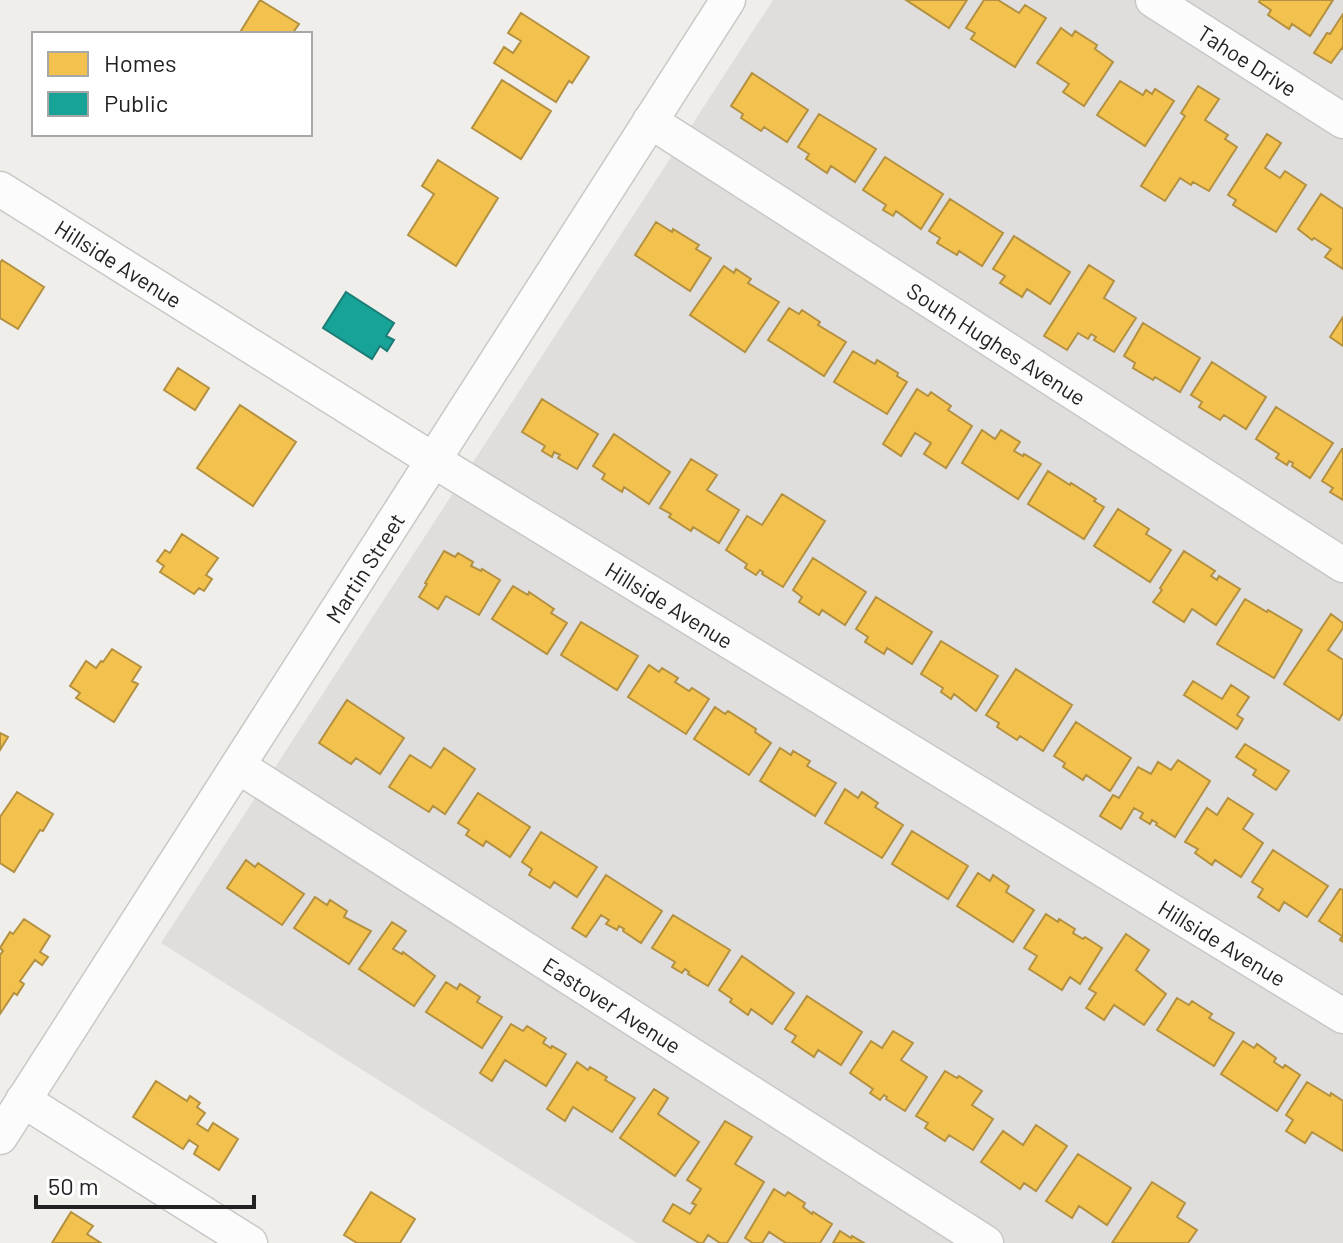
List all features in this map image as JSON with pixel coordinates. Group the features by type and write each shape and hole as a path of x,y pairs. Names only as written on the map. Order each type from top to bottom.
{"street":[{"name":"Martin Street","path":"0,1137 728,0"},
{"name":"Tahoe Drive","path":"1153,0 1343,121"},
{"name":"South Hughes Avenue","path":"650,121 1343,565"},
{"name":"Hillside Avenue","path":"0,189 433,460 1343,1016"},
{"name":"Eastover Avenue","path":"238,766 986,1243"},
{"path":"23,1100 250,1243"}],"shaded area":[{"path":"773,0 1343,0 1343,1243 637,1243 161,943"}],"building: Homes":[{"path":"260,0 299,24 293,32 240,32"},
{"path":"906,0 967,0 949,28"},
{"path":"984,0 998,0 1019,13 1025,5 1046,18 1015,67 971,39 975,33 966,28"},
{"path":"1260,0 1333,0 1310,36 1292,24 1289,29 1268,15 1271,10"},
{"path":"521,13 589,57 556,102 494,63 504,47 513,53 521,41 508,33"},
{"path":"1343,14 1343,49 1331,63 1314,53"},
{"path":"1061,28 1072,36 1075,31 1097,45 1095,49 1113,62 1084,106 1063,92 1069,84 1037,63"},
{"path":"752,73 808,110 787,142 764,127 761,131 741,118 743,114 731,106"},
{"path":"502,80 551,111 521,159 472,128"},
{"path":"1120,81 1143,95 1146,90 1152,94 1155,89 1174,101 1145,146 1097,115"},
{"path":"1198,86 1219,99 1205,120 1228,135 1225,139 1237,147 1209,191 1180,178 1165,201 1141,186 1185,116 1181,113"},
{"path":"819,114 876,149 855,182 831,166 827,173 806,159 809,154 798,147"},
{"path":"1267,134 1281,143 1265,168 1280,178 1285,171 1306,185 1276,232 1233,205 1236,200 1228,195"},
{"path":"885,157 943,194 921,229 896,211 893,216 883,210 886,205 863,190"},
{"path":"438,160 498,198 456,266 408,235 434,194 422,186"},
{"path":"1321,194 1343,209 1343,269 1325,257 1331,249 1298,229"},
{"path":"950,199 1003,233 982,266 959,251 957,255 937,243 940,238 929,231"},
{"path":"656,222 699,245 696,249 711,258 690,291 635,255"},
{"path":"1014,236 1070,272 1050,304 1027,289 1022,297 1000,283 1005,276 993,269"},
{"path":"2,260 44,287 18,329 0,318"},
{"path":"1089,265 1114,281 1104,298 1136,318 1114,352 1094,340 1096,337 1091,334 1088,339 1078,333 1067,350 1044,336"},
{"path":"724,266 734,273 736,269 751,279 748,283 779,302 745,352 690,315"},
{"path":"789,308 799,314 802,310 820,322 818,325 846,342 824,376 768,340"},
{"path":"1343,317 1343,346 1330,337"},
{"path":"1143,323 1200,358 1180,392 1133,368 1135,363 1124,356"},
{"path":"853,351 875,364 877,360 907,382 887,414 834,382"},
{"path":"1212,362 1266,397 1246,429 1224,415 1220,420 1199,407 1202,402 1191,395"},
{"path":"178,368 209,388 195,410 164,390"},
{"path":"917,389 928,396 931,392 951,406 948,410 972,426 946,468 924,454 931,443 915,433 901,456 883,444"},
{"path":"542,399 598,434 577,469 558,458 560,455 554,452 552,457 542,451 545,446 522,432"},
{"path":"240,405 296,442 253,506 197,468"},
{"path":"1276,407 1333,443 1310,478 1292,466 1293,463 1289,461 1287,465 1276,458 1279,454 1256,439"},
{"path":"982,430 995,439 1001,430 1020,442 1014,451 1041,464 1018,499 962,463"},
{"path":"614,434 670,472 649,504 624,487 622,492 602,479 605,474 593,466"},
{"path":"1342,449 1343,500 1330,492 1333,488 1322,481"},
{"path":"691,459 717,475 707,490 739,510 719,543 693,527 691,531 660,508"},
{"path":"1048,471 1096,499 1094,501 1104,507 1084,539 1028,504"},
{"path":"782,494 825,521 783,587 760,570 756,575 745,568 747,564 726,550 747,516 762,525"},
{"path":"1118,509 1149,529 1146,534 1171,550 1150,582 1094,546"},
{"path":"182,534 218,558 206,575 212,579 204,591 199,588 194,594 160,572 164,566 157,561 165,550 170,553"},
{"path":"444,551 455,557 458,553 473,562 471,566 500,580 479,615 446,596 438,609 419,597"},
{"path":"1184,551 1215,571 1211,576 1217,580 1219,576 1240,589 1216,625 1192,609 1184,622 1153,602"},
{"path":"813,558 866,592 845,625 822,610 819,615 799,602 802,597 793,590"},
{"path":"513,586 528,595 529,592 554,609 551,613 567,623 547,654 492,619"},
{"path":"876,597 932,632 912,664 887,648 884,654 865,642 868,637 856,629"},
{"path":"1245,599 1302,630 1274,678 1217,644"},
{"path":"1331,614 1343,623 1343,628 1328,650 1343,660 1343,713 1339,720 1284,684"},
{"path":"581,622 638,656 617,690 561,655"},
{"path":"941,641 998,676 976,711 954,694 951,699 941,692 943,688 921,674"},
{"path":"112,649 141,667 132,681 138,684 114,722 76,698 80,693 70,686 86,661 96,668"},
{"path":"649,665 659,672 662,668 678,678 675,682 709,699 686,734 628,697"},
{"path":"1016,669 1072,705 1043,751 1020,736 1017,740 997,727 999,723 986,715"},
{"path":"1193,681 1222,699 1231,685 1249,697 1237,715 1243,719 1237,729 1184,695"},
{"path":"347,700 404,738 380,774 356,758 351,764 319,743"},
{"path":"715,707 725,714 728,711 756,729 755,732 771,743 749,775 694,739"},
{"path":"1076,722 1131,758 1110,791 1086,775 1083,780 1063,767 1065,763 1054,756"},
{"path":"0,733 8,737 0,750"},
{"path":"1245,744 1289,771 1276,790 1253,775 1256,770 1236,757"},
{"path":"444,748 475,769 445,814 433,806 429,812 389,787 410,755 431,768"},
{"path":"780,748 791,755 793,751 810,761 807,766 836,783 815,816 760,781"},
{"path":"1178,760 1210,781 1175,837 1152,820 1150,824 1140,818 1143,813 1134,808 1121,829 1100,816 1113,795 1119,798 1138,767 1151,774 1158,762 1171,770"},
{"path":"845,789 858,798 862,792 878,803 875,807 903,825 882,858 825,823"},
{"path":"17,792 53,814 14,872 0,863 0,817"},
{"path":"478,793 530,827 510,857 486,841 483,846 466,835 469,830 458,823"},
{"path":"1228,798 1253,814 1243,829 1263,843 1241,877 1215,860 1212,865 1195,853 1198,849 1185,842 1207,808 1217,815"},
{"path":"912,831 968,866 948,899 892,864"},
{"path":"541,832 597,867 577,897 554,882 550,888 529,875 532,869 522,862"},
{"path":"1273,850 1328,886 1307,917 1284,902 1279,911 1258,897 1263,889 1252,882"},
{"path":"246,860 255,867 258,863 304,894 282,925 227,888"},
{"path":"978,873 990,881 993,875 1009,886 1006,892 1034,910 1013,942 957,906"},
{"path":"606,875 662,911 641,943 619,926 617,930 606,924 609,920 601,915 586,937 572,928"},
{"path":"1340,889 1343,890 1343,942 1340,940 1342,936 1319,921"},
{"path":"315,897 327,905 330,900 347,911 344,917 371,931 349,964 294,928"},
{"path":"1046,914 1058,922 1059,919 1075,929 1073,933 1102,948 1080,984 1070,977 1062,990 1029,969 1037,956 1024,948"},
{"path":"673,915 730,950 708,986 685,969 682,973 672,967 675,962 652,948"},
{"path":"24,919 50,936 40,952 48,957 42,965 35,960 20,981 24,984 17,995 14,993 0,1014 0,955 3,951 0,948 10,932 13,934"},
{"path":"392,922 406,931 393,949 403,952 435,976 414,1006 359,969"},
{"path":"1126,934 1149,950 1136,970 1166,994 1144,1025 1114,1005 1104,1020 1086,1008 1096,993 1089,989"},
{"path":"742,956 794,993 772,1024 751,1009 748,1015 719,990"},
{"path":"446,982 457,989 460,984 480,997 477,1002 502,1017 482,1048 426,1012"},
{"path":"807,996 862,1032 841,1065 818,1050 814,1057 792,1042 796,1036 785,1029"},
{"path":"1177,998 1189,1005 1192,1001 1212,1014 1209,1018 1234,1033 1214,1066 1157,1030"},
{"path":"511,1024 523,1031 527,1026 546,1038 543,1043 566,1054 546,1086 505,1060 492,1081 480,1073"},
{"path":"893,1031 913,1043 901,1060 927,1077 905,1111 884,1095 880,1100 870,1093 873,1089 850,1073 871,1041 882,1048"},
{"path":"1243,1041 1254,1048 1257,1044 1276,1058 1274,1062 1300,1075 1277,1111 1221,1074"},
{"path":"577,1062 607,1077 605,1080 635,1098 612,1132 573,1107 565,1121 547,1109"},
{"path":"945,1071 982,1091 972,1105 993,1119 973,1150 949,1135 945,1141 925,1128 928,1123 916,1116"},
{"path":"156,1081 187,1101 190,1096 200,1103 197,1107 205,1113 197,1124 208,1131 213,1123 238,1139 219,1170 194,1154 198,1146 189,1140 183,1149 133,1117"},
{"path":"1307,1082 1343,1101 1343,1151 1312,1132 1305,1143 1286,1131 1293,1120 1286,1115"},
{"path":"654,1089 668,1098 658,1114 699,1142 675,1176 620,1138"},
{"path":"725,1121 752,1137 735,1164 764,1182 727,1243 720,1243 708,1235 703,1243 699,1243 663,1221 673,1204 690,1214 696,1205 692,1203 701,1189 687,1180"},
{"path":"1036,1125 1067,1146 1036,1191 1024,1183 1020,1189 981,1162 1003,1131 1023,1145"},
{"path":"1078,1154 1131,1188 1107,1225 1079,1206 1072,1218 1046,1201"},
{"path":"1152,1182 1185,1203 1177,1217 1197,1230 1188,1243 1112,1243"},
{"path":"774,1189 785,1196 788,1192 805,1203 803,1207 812,1214 832,1224 820,1243 786,1243 769,1232 762,1243 753,1243 745,1238"},
{"path":"371,1192 415,1219 400,1243 357,1243 344,1235"},
{"path":"71,1212 93,1226 87,1234 101,1243 52,1243"},
{"path":"840,1231 851,1238 864,1243 833,1243"}],"building: Public":[{"path":"346,292 394,323 386,336 394,340 387,351 380,346 372,359 323,328"}]}
